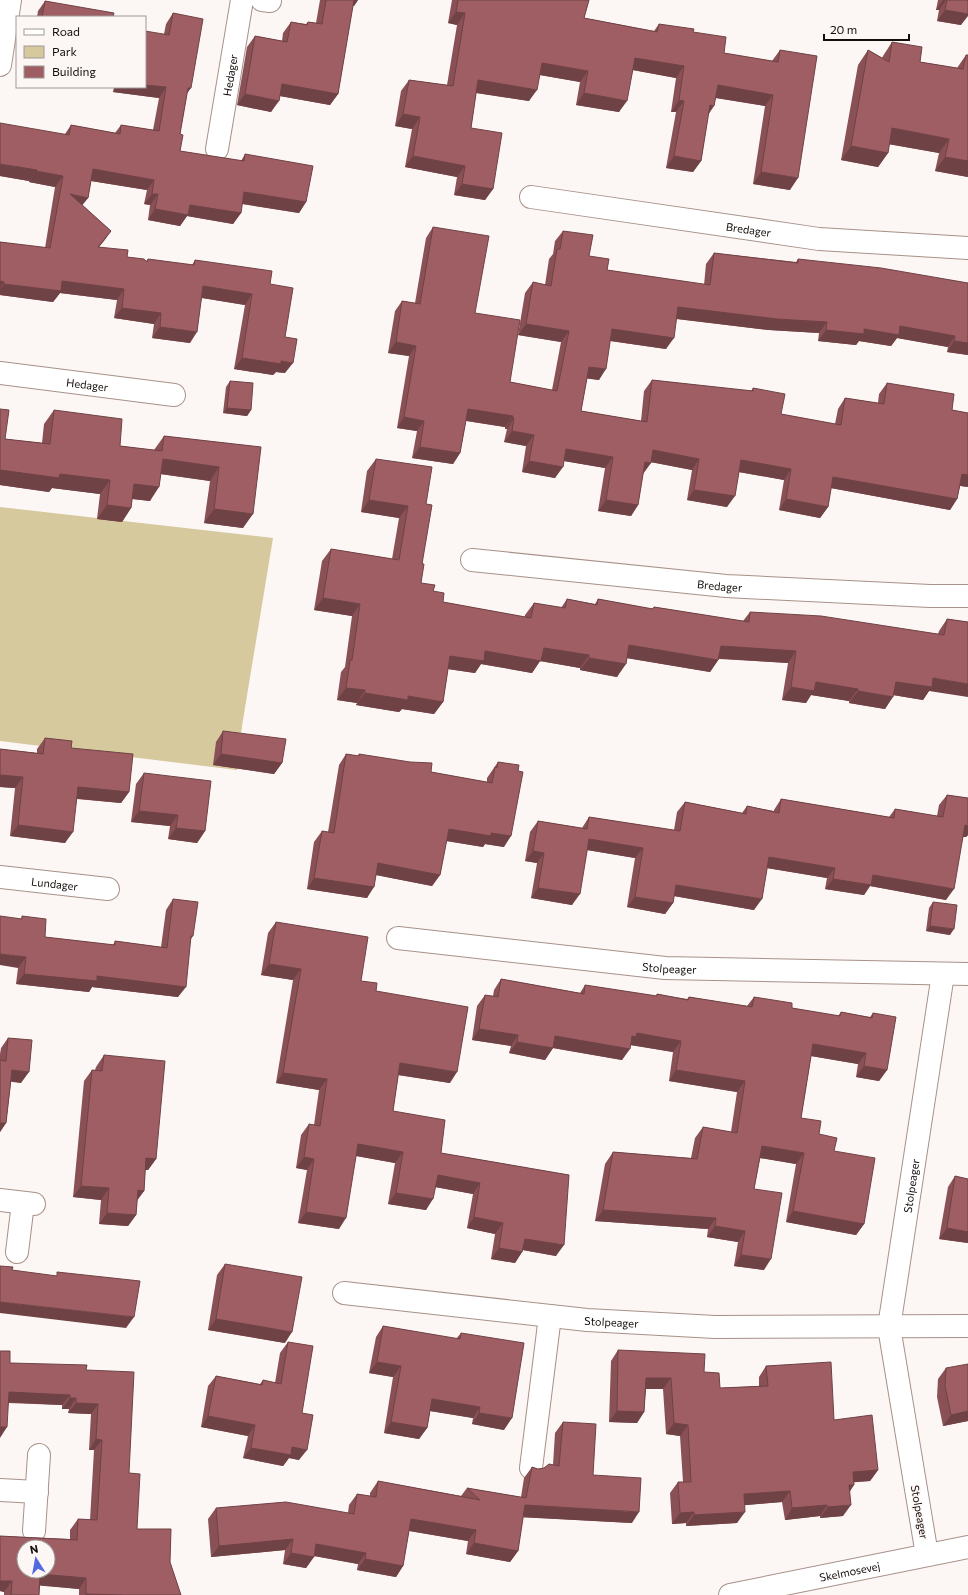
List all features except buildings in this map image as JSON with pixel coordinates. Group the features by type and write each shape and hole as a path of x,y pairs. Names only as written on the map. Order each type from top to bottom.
{"street":[{"path":"0,65 10,0"},
{"name":"Hedager","path":"217,149 242,0"},
{"name":"Bredager","path":"531,197 819,240 968,248"},
{"name":"Hedager","path":"0,374 174,395"},
{"name":"Bredager","path":"472,560 726,586 930,596 968,596"},
{"name":"Lundager","path":"0,878 108,889"},
{"name":"Stolpeager","path":"398,938 664,968 968,974"},
{"name":"Stolpeager","path":"927,1555 889,1327 943,974"},
{"path":"0,1200 28,1204 17,1252"},
{"name":"Stolpeager","path":"344,1293 587,1320 731,1328 968,1326"},
{"path":"530,1468 550,1316"},
{"path":"34,1531 39,1455"},
{"path":"0,1490 37,1492"},
{"name":"Skelmosevej","path":"730,1595 968,1547"}],"green space":[{"path":"0,507 273,538 242,726 237,770 0,741"}]}
